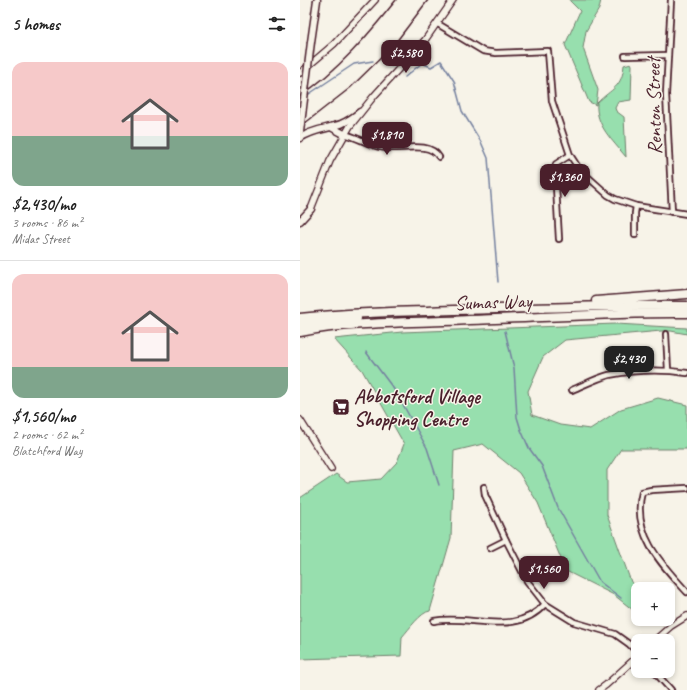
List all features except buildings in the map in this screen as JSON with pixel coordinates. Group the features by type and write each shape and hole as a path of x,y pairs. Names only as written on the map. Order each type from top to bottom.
{"highway":[{"path":"469,310 515,305 591,302 687,294"},
{"name":"Sumas Way","path":"300,318 335,314 406,311 610,306 687,306"},
{"path":"300,325 406,311"},
{"name":"Sumas Way","path":"300,332 334,327 386,323 687,313"},
{"path":"572,316 612,318 687,318"}],"main road":[{"path":"300,132 315,0"},
{"path":"300,138 305,134 331,127 351,119 360,112"},
{"path":"331,127 344,134"},
{"path":"300,221 311,209"}],"street":[{"path":"300,73 334,44 375,0"},
{"path":"311,209 330,161 344,134 360,112 438,24 454,0"},
{"name":"Renton Street","path":"671,0 666,94 672,212"},
{"path":"438,24 483,51 496,53 548,51 552,101 570,155 579,169 608,195 615,199 636,206 687,214"},
{"path":"625,56 668,55"},
{"path":"344,134 353,136 380,148 421,148 430,150 436,153 439,157"},
{"path":"559,239 555,169 556,164 570,155"},
{"path":"635,235 636,206"},
{"path":"666,334 668,370"},
{"path":"572,390 608,376 636,371 668,370 687,373"},
{"path":"300,420 331,469"},
{"path":"484,487 485,495 527,581 545,604 574,622 615,634 631,646"},
{"path":"687,488 642,492 640,500 640,519 652,551 687,592"},
{"path":"490,548 506,540"},
{"path":"434,621 445,619 516,623 529,618 540,610 545,604"},
{"path":"662,634 671,626 687,616"},
{"path":"599,690 631,661"},
{"path":"660,678 671,690"}],"green space":[{"path":"569,0 601,0 599,9 586,31 583,48 598,90 596,105 589,102 565,45 580,11"},
{"path":"631,63 631,100 618,102 615,108 616,111 624,117 626,157 602,126 597,111 597,103 619,83 624,65"},
{"path":"616,324 687,328 687,334 661,331 565,340 543,357 528,391 532,415 560,425 590,429 621,409 658,398 687,405 687,449 621,449 607,470 607,515 631,582 631,608 614,595 566,571 538,503 519,473 483,444 454,451 451,538 430,611 423,614 402,637 401,656 300,659 300,498 336,474 347,482 381,479 397,462 404,444 362,370 334,339 402,332"}],"waterway":[{"path":"306,96 354,64 373,61"},
{"path":"405,77 422,63 431,67 441,61 454,81 462,111 481,142 488,158 498,282"},
{"path":"384,63 392,66"},
{"path":"505,331 514,368 517,417 521,430 529,448 542,466 558,508 600,582 621,598"},
{"path":"366,352 396,392 427,448 439,485"}],"railway":[{"path":"300,96 340,64 375,26 396,0"},
{"path":"300,127 350,88 393,46 428,0"}],"place":[{"name":"Abbotsford Village Shopping Centre","path":"341,407"}]}
